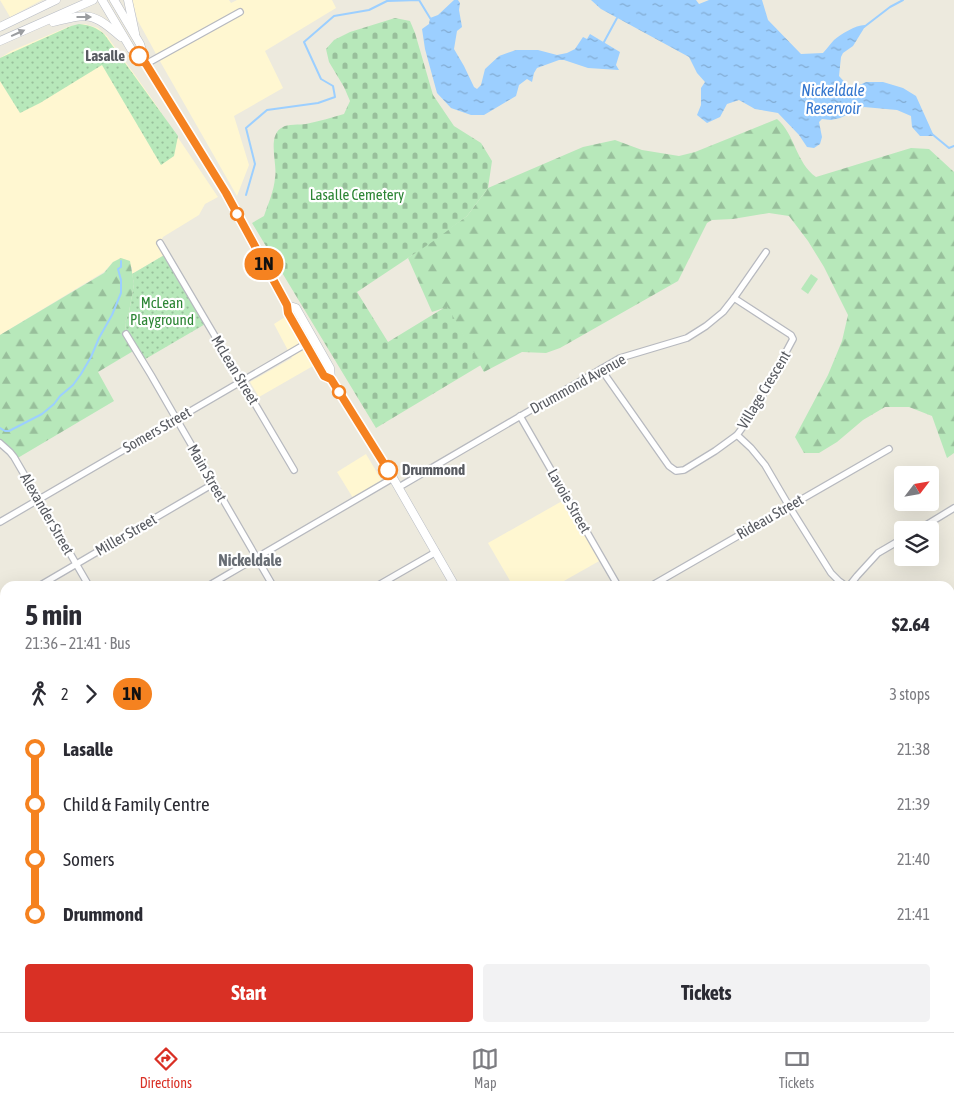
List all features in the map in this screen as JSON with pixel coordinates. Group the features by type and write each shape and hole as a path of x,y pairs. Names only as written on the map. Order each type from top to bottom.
{"main road":[{"path":"0,27 56,0"},
{"path":"0,41 93,0"},
{"path":"102,0 131,49 146,64"},
{"path":"114,0 137,40"},
{"path":"128,0 137,40 146,64 226,193 287,305 288,313 324,376 331,379"},
{"path":"36,26 81,15 92,16 104,22 127,42"},
{"path":"287,305 296,308 330,368 331,379 399,487 452,581"}],"street":[{"path":"146,64 240,12"},
{"name":"McLean Street","path":"160,243 294,470"},
{"name":"Drummond Avenue","path":"399,487 620,358 687,338 706,326 723,312 766,252"},
{"name":"Village Crescent","path":"601,369 668,466 676,471 684,470 716,451 737,435 754,412 794,339 791,335 734,298"},
{"name":"Main Street","path":"126,334 270,581"},
{"name":"Somers Street","path":"0,522 314,339"},
{"name":"Lavoie Street","path":"520,416 615,581"},
{"path":"737,435 766,465 831,573 839,581"},
{"name":"Alexander Street","path":"1,444 14,457 86,581"},
{"name":"Rideau Street","path":"660,581 889,449"},
{"path":"217,581 393,478"},
{"name":"Miller Street","path":"47,581 213,484"},
{"path":"933,521 954,508"},
{"path":"853,581 878,553 894,544"},
{"path":"386,581 436,552"}],"shaded area":[{"path":"0,0 42,0 10,17"},
{"path":"132,0 229,0 231,3 237,0 332,0 336,8 265,51 283,88 234,116 249,165 237,196 138,21"},
{"path":"85,24 98,28 107,36 218,197 205,204 199,215 163,237 160,243 166,254 132,274 132,267 113,262 104,272 0,335 0,58 11,51 70,26"},
{"path":"285,317 313,366 259,397 250,382 292,358 274,324"},
{"path":"366,454 382,481 353,498 337,472"},
{"path":"564,500 601,560 564,581 510,581 488,543"}],"green space":[{"name":"Lasalle Cemetery","path":"395,18 410,21 433,95 454,126 481,143 492,161 488,188 467,216 435,240 357,292 388,342 447,306 481,365 376,428 252,223 264,216 272,193 276,172 274,143 278,131 285,126 306,124 344,114 350,101 329,62 326,49 334,40 350,32"},
{"path":"79,24 92,27 104,34 178,136 174,156 161,165 102,65 20,113 0,81 0,58"},
{"path":"777,119 788,132 804,164 816,177 911,148 929,149 954,172 954,453 947,458 932,416 909,407 885,407 863,420 837,442 819,453 804,453 795,437 828,375 842,341 848,315 824,267 808,241 789,216 769,213 733,219 712,220 707,223 678,281 560,348 546,353 522,352 484,372 447,307 432,312 408,258 467,216 488,188 583,147 615,140 642,150 679,156 695,152"},
{"name":"McLean Playground","path":"166,254 207,323 142,361 126,334 125,322 129,312 134,284 132,274"},
{"path":"121,258 130,261 134,284 129,312 125,322 126,334 135,350 98,372 114,401 16,459 0,442 0,335 104,273 113,262"},
{"path":"811,274 818,279 808,294 801,289"}],"water":[{"path":"454,0 458,0 460,3 459,10 462,27 457,31 454,49 474,87 477,89 481,85 485,69 499,56 516,50 538,50 557,55 567,53 575,49 583,37 587,39 590,34 620,52 616,65 619,70 588,68 559,60 537,68 532,82 527,79 519,85 516,96 484,115 471,115 451,108 437,93 425,49 422,29 429,24 430,18 438,15"},
{"name":"Nickeldale Reservoir","path":"591,0 696,0 699,4 709,0 762,0 768,20 801,54 823,53 841,35 854,28 866,25 853,46 843,53 839,76 851,89 866,82 883,82 903,88 916,96 934,136 920,136 912,127 911,116 897,110 864,107 840,118 822,119 819,122 822,137 820,144 814,148 807,147 799,135 778,113 755,109 739,100 727,104 720,117 707,123 697,115 701,105 701,88 705,82 697,73 689,57 601,9"}],"waterway":[{"path":"246,195 255,164 246,128 267,110 318,103 335,97 333,86 321,79 304,42 334,16 369,10 387,1 419,0 430,18"},
{"path":"864,27 890,7 903,0"},
{"path":"604,42 617,18"},
{"path":"932,134 949,148 954,146"},
{"path":"0,428 9,431 42,414 73,385 81,374 112,315 121,293 121,280 118,269 121,267 121,261"}],"bus line":[{"name":"1N","path":"139,56 146,64 226,193 287,305 288,313 324,376 331,379 388,470"}],"place":[{"name":"Lasalle","path":"139,56"},
{"name":"Drummond","path":"388,470"}],"district":[{"name":"Nickeldale","path":"250,560"}]}
